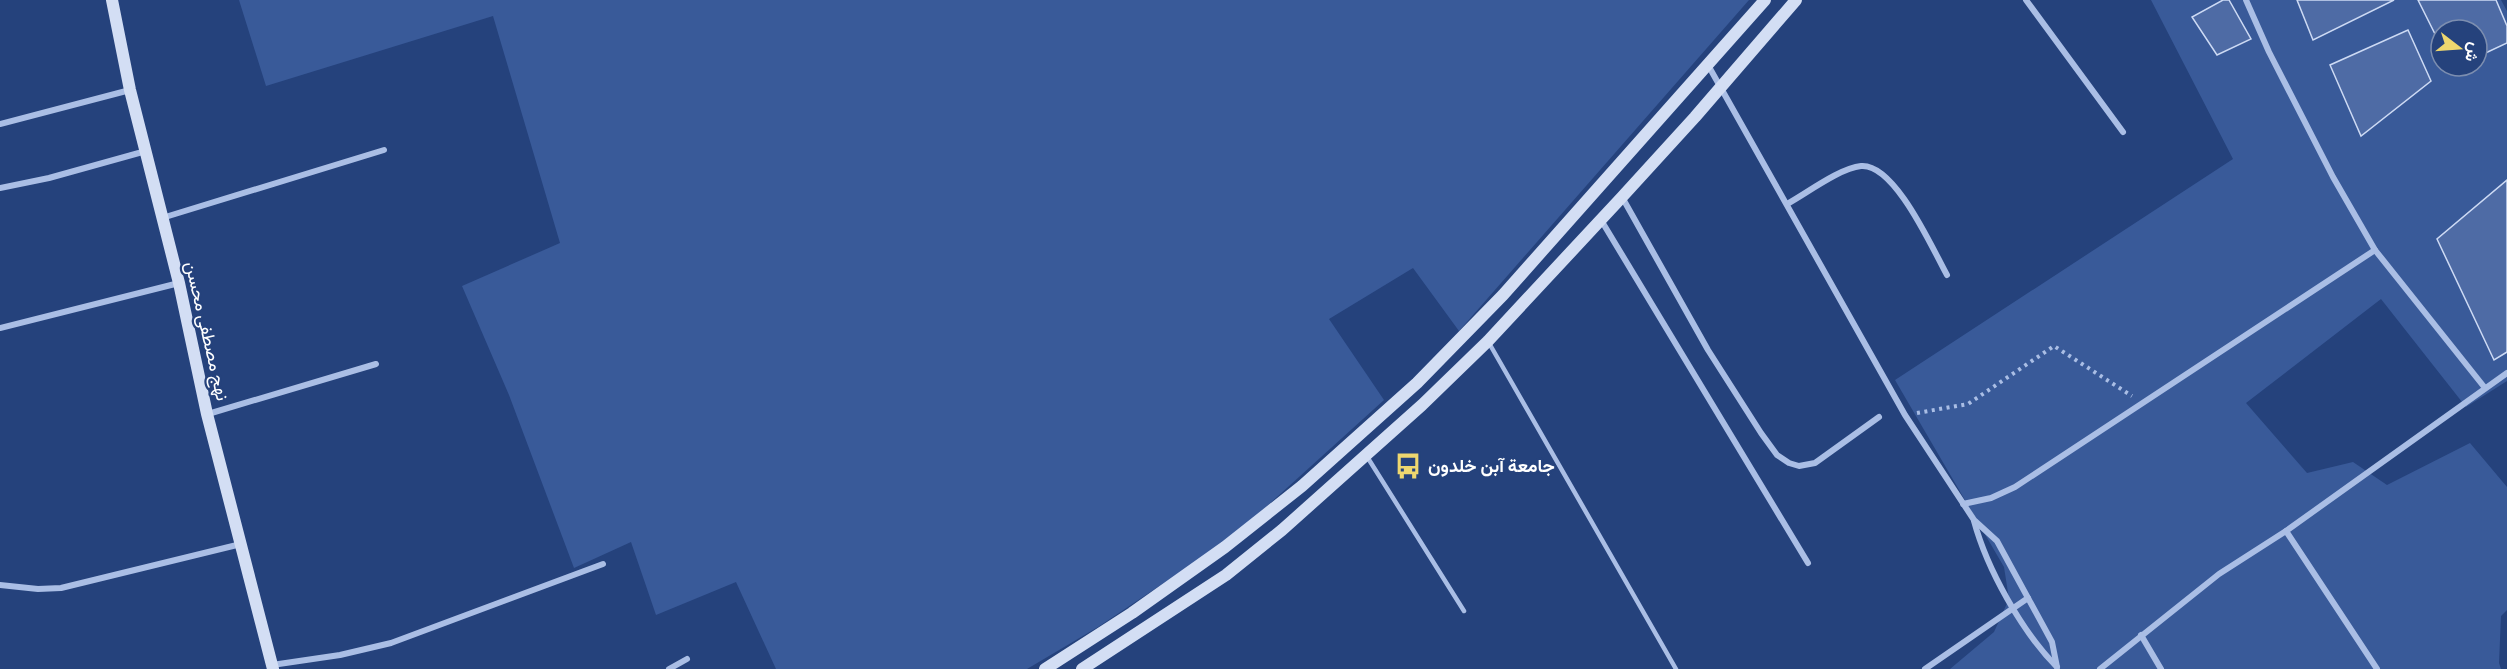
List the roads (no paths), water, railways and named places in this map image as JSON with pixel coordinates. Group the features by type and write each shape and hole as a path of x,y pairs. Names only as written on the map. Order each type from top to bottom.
{"main road":[{"name":"نهج مصطفى محسن","path":"112,0 130,90 147,151 207,414 273,667"},
{"path":"1045,669 1132,613 1225,547 1302,486 1417,383 1503,296 1765,0"},
{"path":"1082,669 1226,575 1366,455 1488,341 1622,197 1796,0"}],"street":[{"path":"2026,0 2123,132"},
{"path":"2246,0 2269,52 2328,167 2375,250 2485,388"},
{"path":"1708,65 1905,415 1974,520 1997,541 2052,642 2057,668"},
{"path":"0,124 130,90"},
{"path":"161,218 384,150"},
{"path":"0,188 49,178 147,151"},
{"path":"1787,204 1850,168 1864,165 1879,170 1908,205 1947,275"},
{"path":"1622,197 1708,350 1777,455 1799,466 1815,463 1879,417"},
{"path":"1600,219 1808,563"},
{"path":"1963,504 1991,498 2014,487 2375,250"},
{"path":"0,328 178,283"},
{"path":"207,414 376,364"},
{"path":"2100,669 2219,574 2286,531 2507,373"},
{"path":"1974,520 1981,547 2014,609 2039,649 2057,668"},
{"path":"2286,531 2377,669"},
{"path":"0,585 38,589 61,588 241,544"},
{"path":"273,667 391,643 603,564"},
{"path":"1925,669 2028,598"},
{"path":"2141,635 2161,669"},
{"path":"669,669 687,659"}],"lane":[{"path":"1488,341 1676,669"},
{"path":"1366,455 1464,611"}],"place":[{"name":"جامعة آبن خلدون","path":"1408,466"}]}
